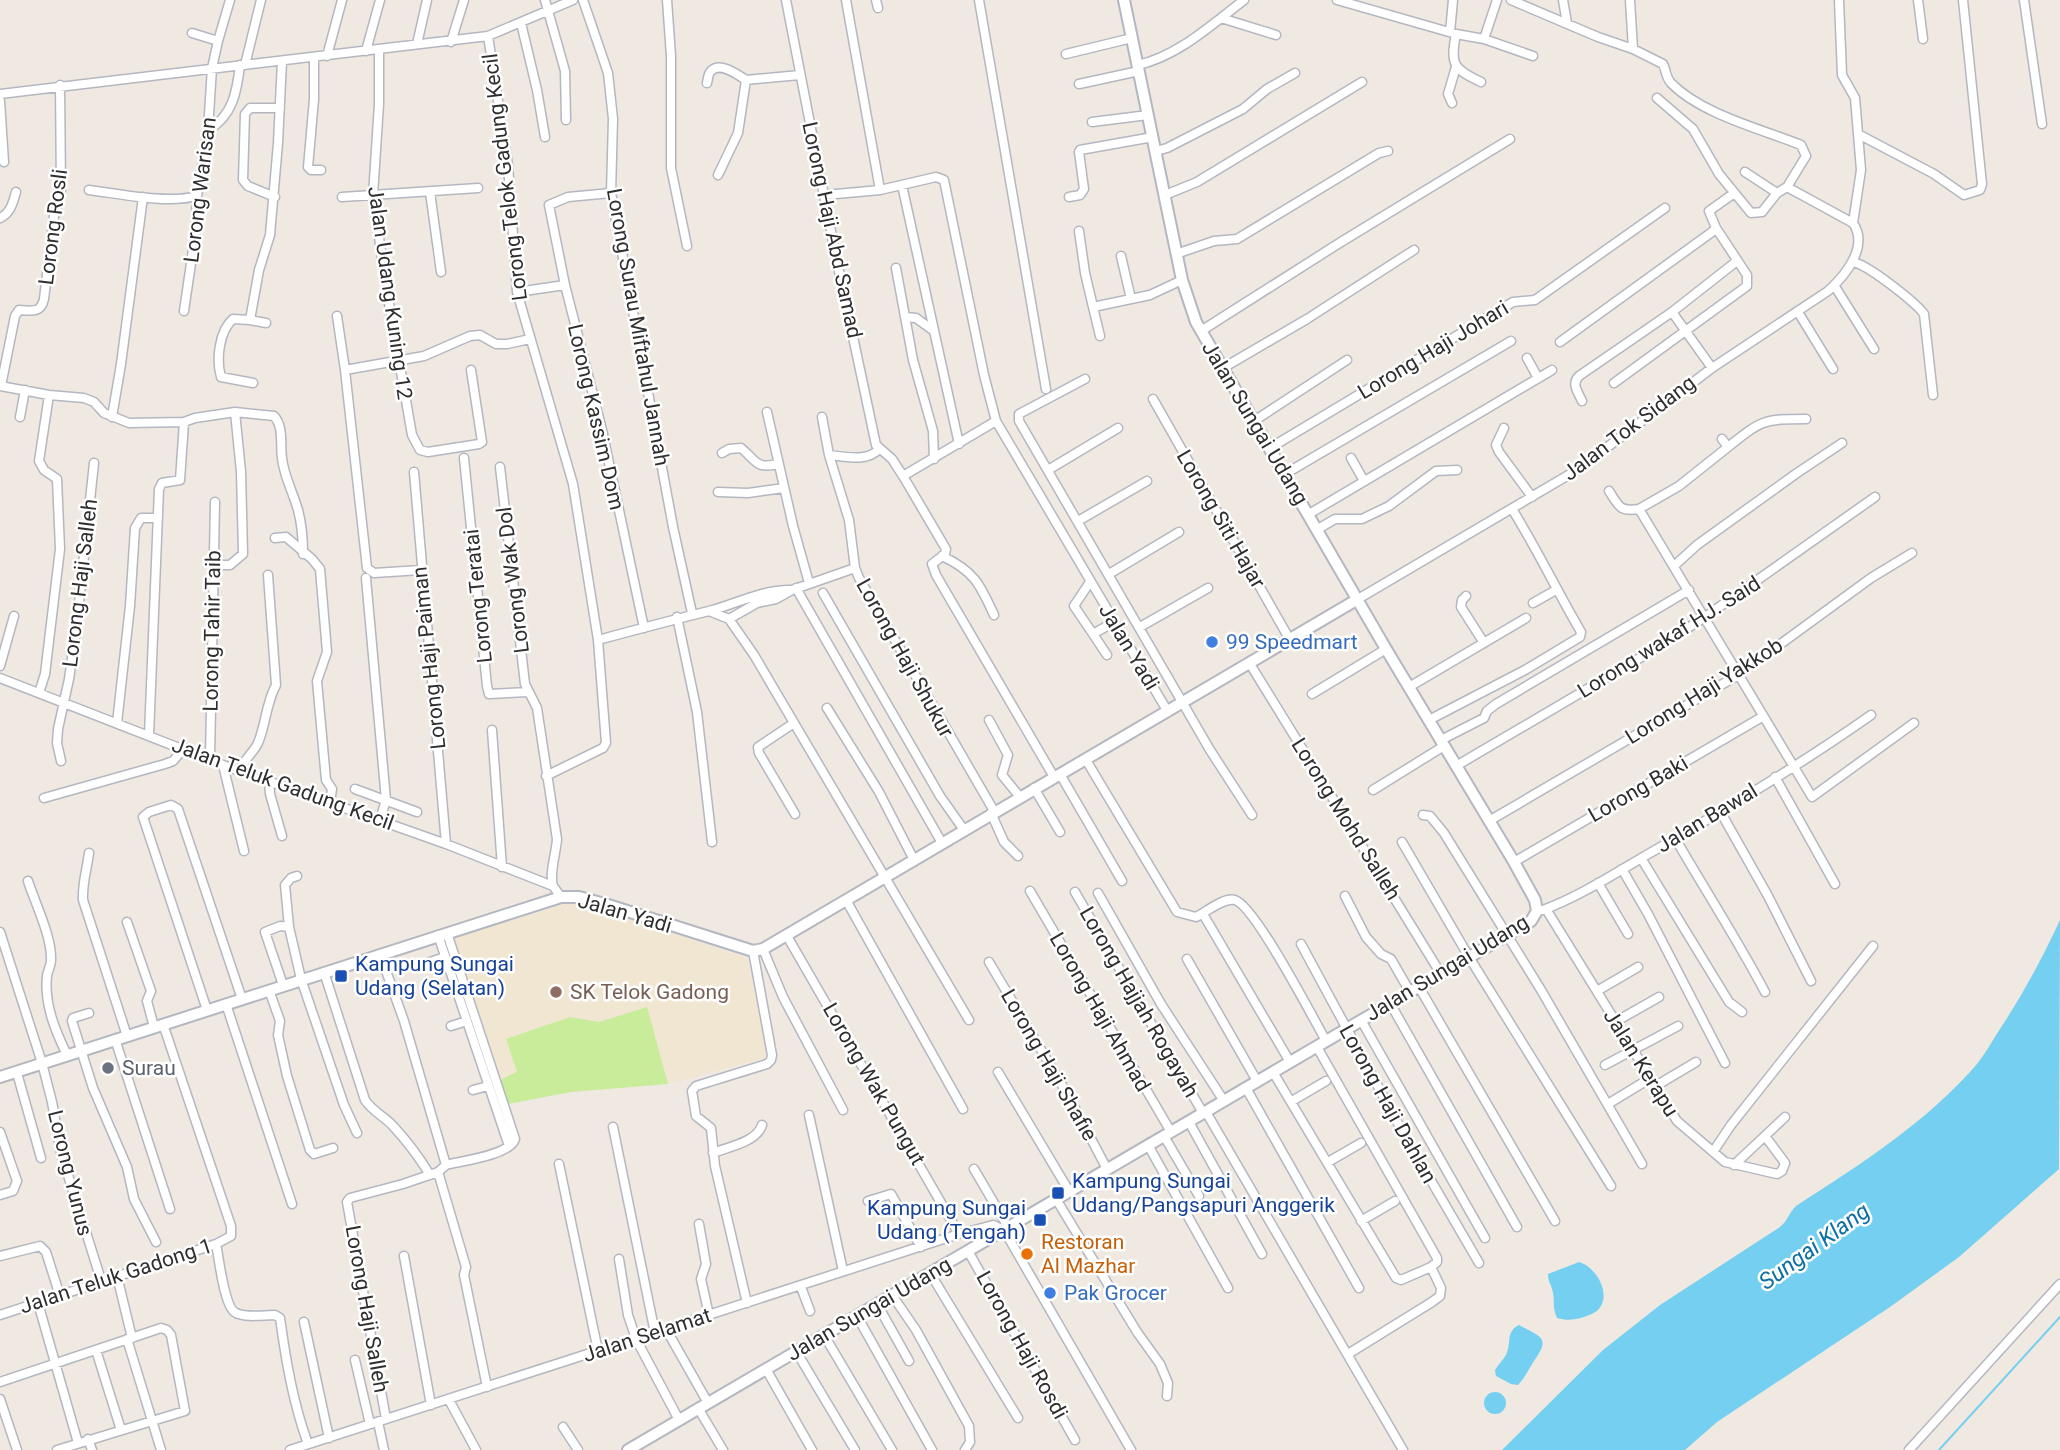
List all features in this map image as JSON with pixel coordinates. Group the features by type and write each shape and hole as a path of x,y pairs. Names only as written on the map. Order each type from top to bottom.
{"street":[{"name":"Lorong Warisan","path":"184,311 195,236 197,196 208,130 212,68 230,0"},
{"path":"208,130 223,121 234,99 261,0"},
{"path":"327,55 342,0"},
{"path":"366,51 380,0"},
{"path":"417,44 427,0"},
{"path":"450,42 464,0"},
{"path":"545,0 565,71 566,120"},
{"path":"0,93 488,36 573,0"},
{"name":"Lorong Surau Miftahul Jannah","path":"583,0 608,73 613,120 611,194 673,527 692,613"},
{"path":"667,0 671,56 671,168 687,246"},
{"name":"Lorong Haji Abd Samad","path":"786,0 876,445 903,476 946,549 942,556"},
{"path":"846,0 880,190"},
{"path":"979,0 1046,389"},
{"name":"Jalan Sungai Udang","path":"628,1450 1506,936 1531,921 1541,910 1191,312 1124,0"},
{"path":"1079,84 1158,60 1178,49 1244,0"},
{"path":"1337,0 1453,33 1485,39 1533,56"},
{"path":"1453,0 1452,54 1456,67 1461,73 1481,82"},
{"path":"1485,39 1497,0"},
{"path":"1511,0 1633,49 1663,64 1670,82 1701,104 1801,145 1806,156 1787,187 1777,193 1762,212 1756,215 1733,194 1718,174 1693,129 1657,98"},
{"path":"1563,0 1567,23"},
{"path":"1630,0 1633,49"},
{"name":"Jalan Tok Sidang","path":"1358,599 1577,470 1712,368 1834,285 1852,262 1859,238 1853,223 1861,170 1855,98 1842,75 1839,0"},
{"path":"1918,0 1923,39"},
{"path":"1858,134 1934,174 1961,194 1980,190 1982,184 1963,0"},
{"path":"2024,0 2042,124"},
{"path":"1221,18 1276,35"},
{"path":"520,23 537,90 545,137"},
{"path":"192,33 218,41"},
{"name":"Lorong Telok Gadung Kecil","path":"488,36 508,165 517,292 567,457 598,640 606,743 603,748 546,776"},
{"path":"1066,54 1132,38"},
{"name":"Jalan Udang Kuning 12","path":"379,50 379,104 373,195 412,435 420,450 428,452 482,442 471,370"},
{"path":"314,58 314,99 308,167 311,170 321,170"},
{"path":"250,320 259,270 270,235 275,197 282,61"},
{"path":"1452,103 1448,94 1456,67"},
{"path":"707,83 711,71 715,68 731,70 746,80 800,75"},
{"path":"1156,151 1243,109 1267,89 1295,73"},
{"path":"718,175 738,134 746,80"},
{"path":"1165,195 1205,177 1362,82"},
{"name":"Lorong Rosli","path":"0,386 15,316 19,310 37,311 42,307 44,299 54,216 61,190 60,85"},
{"path":"0,101 4,162"},
{"path":"275,197 248,186 243,180 245,114 250,108 280,108"},
{"path":"1092,122 1148,115"},
{"path":"1069,197 1080,195 1084,190 1080,150 1153,137"},
{"path":"1201,331 1510,139"},
{"path":"1177,254 1214,242 1237,239 1379,153 1388,151"},
{"path":"1745,172 1777,193"},
{"name":"Jalan Yadi","path":"902,185 936,177 944,180 996,421 1168,712"},
{"path":"825,195 880,190 902,185 959,444"},
{"path":"1787,187 1853,223"},
{"path":"342,197 478,188"},
{"path":"89,190 143,197 197,196"},
{"path":"0,218 11,208 16,192"},
{"path":"430,192 441,272"},
{"name":"Lorong Kassim Dom","path":"611,194 568,197 549,205 565,285 599,417 643,628"},
{"path":"1614,383 1747,286 1747,275 1716,228 1709,211 1733,194"},
{"path":"112,417 143,197"},
{"name":"Lorong Haji Johari","path":"1270,448 1513,302 1535,300 1665,208"},
{"path":"1560,342 1716,228"},
{"path":"1079,231 1085,273 1100,336"},
{"path":"1223,368 1307,319 1415,250"},
{"path":"1121,256 1131,299"},
{"path":"1583,401 1575,386 1577,379 1672,312 1737,261"},
{"path":"1852,262 1864,265 1917,304 1924,314 1933,395"},
{"path":"896,268 913,360 933,431 934,459"},
{"path":"1093,307 1150,295 1182,280"},
{"path":"517,292 565,285"},
{"path":"1834,285 1874,349"},
{"path":"1672,312 1712,368"},
{"path":"1798,312 1833,369"},
{"path":"337,316 367,568 374,573 421,570"},
{"path":"905,317 916,318 934,331"},
{"path":"253,383 221,377 219,371 222,338 227,324 233,319 266,323"},
{"path":"345,370 436,352 452,342 470,336 480,335 496,344 530,339"},
{"path":"1285,474 1511,341"},
{"path":"1527,358 1538,378"},
{"path":"1254,421 1347,360"},
{"path":"1309,514 1552,370"},
{"path":"1085,379 1019,414 1019,421 1210,750 1252,815"},
{"path":"0,386 84,398 94,402 104,414 129,423 184,422 235,412 274,416 279,422 286,481 298,507 303,554"},
{"path":"20,417 25,390"},
{"path":"39,693 46,664 60,549 57,479 44,470 38,461 49,395"},
{"name":"Lorong Siti Hajar","path":"1153,399 1290,640"},
{"path":"214,565 235,563 243,554 241,472 235,412"},
{"path":"766,412 809,583"},
{"name":"Lorong Haji Shukur","path":"822,417 849,520 855,568 876,610 992,812 1004,842 1018,856"},
{"path":"1609,491 1620,508 1627,511 1639,509 1679,486 1757,424 1779,419 1806,419"},
{"path":"903,476 996,421"},
{"path":"149,735 159,489 162,483 180,480 184,422"},
{"path":"1048,470 1118,428"},
{"path":"1504,428 1496,445 1532,497"},
{"path":"1722,439 1728,447"},
{"path":"1674,566 1716,531 1842,443"},
{"path":"722,453 741,448 758,465 765,467 778,464"},
{"path":"830,455 866,457 883,451"},
{"name":"Lorong Teratai","path":"464,458 487,687 489,694 495,695 528,692"},
{"path":"1351,458 1364,481"},
{"name":"Lorong Haji Salleh","path":"61,761 57,743 74,642 94,463"},
{"name":"Lorong Wak Dol","path":"500,467 525,684 537,708 557,839 551,879 553,886"},
{"path":"1318,529 1335,519 1362,519 1389,506 1436,471 1457,470"},
{"name":"Lorong Haji Paiman","path":"414,472 446,844"},
{"path":"1078,521 1147,481"},
{"path":"718,492 748,493 784,488"},
{"name":"Lorong wakaf HJ. Said","path":"1456,766 1656,649 1875,497"},
{"name":"Lorong Tahir Taib","path":"210,759 215,502"},
{"path":"1429,720 1525,670 1578,638 1581,632 1556,590 1536,547 1512,509"},
{"path":"1639,509 1812,797 1914,723"},
{"path":"117,723 130,606 135,528 141,518 158,518"},
{"path":"1109,574 1179,532"},
{"path":"275,538 286,537 320,569 327,652 317,681 326,780 332,789 330,802"},
{"name":"Lorong Haji Yakkob","path":"1489,821 1738,674 1871,578 1912,553"},
{"path":"994,615 972,576 963,567 942,556 932,564 936,575 1122,881"},
{"path":"729,619 757,603 775,599 809,583 855,568"},
{"path":"240,770 246,757 257,745 276,685 268,575"},
{"path":"366,578 386,800 380,820"},
{"path":"1090,582 1074,606 1107,655"},
{"path":"1140,628 1208,588"},
{"path":"598,640 692,613 709,611 743,599 794,589"},
{"path":"794,589 942,843"},
{"path":"1533,603 1556,590"},
{"path":"1373,790 1484,718 1491,707 1689,590"},
{"path":"823,593 940,796 964,830"},
{"path":"1466,596 1461,607 1484,643"},
{"name":"Jalan Yadi","path":"0,1077 561,897 579,897 758,950 787,936 992,812 1184,703 1358,599"},
{"path":"709,611 729,619 754,654 883,878 969,1020"},
{"path":"0,666 14,616"},
{"path":"677,617 697,712 712,842"},
{"path":"1409,687 1526,618"},
{"path":"1093,634 1114,622"},
{"path":"1578,638 1580,654"},
{"path":"1312,694 1386,649"},
{"name":"Lorong Mohd Salleh","path":"1250,664 1441,974"},
{"name":"Jalan Teluk Gadung Kecil","path":"0,678 223,765 446,844 553,886"},
{"path":"827,708 879,792 914,859"},
{"name":"Jalan Bawal","path":"1541,910 1642,858 1841,737 1871,715"},
{"name":"Lorong Baki","path":"1514,862 1762,717"},
{"path":"989,720 1008,755 1002,775 1020,797"},
{"path":"794,723 758,747 795,814"},
{"path":"492,730 502,867"},
{"path":"44,798 165,764 173,761 184,748"},
{"path":"1086,760 1177,912 1196,917 1228,900 1236,900 1259,926 1437,1262 1398,1280 1273,1072"},
{"path":"223,765 244,851"},
{"path":"1775,777 1835,884"},
{"path":"269,780 270,794 282,836"},
{"path":"1034,788 1060,832"},
{"path":"355,789 417,812"},
{"path":"207,1010 143,817 149,812 171,805 178,810 242,999"},
{"path":"1720,811 1768,896 1811,981"},
{"path":"1423,815 1430,816 1444,833 1541,990 1642,1164"},
{"path":"1675,838 1738,941 1765,992"},
{"path":"1402,842 1469,957 1611,1186"},
{"path":"89,853 82,889 83,900 127,1035"},
{"path":"1642,858 1730,1002 1742,1012"},
{"path":"1622,869 1725,1063"},
{"path":"297,876 285,885 289,926 302,979 344,1105 357,1133"},
{"path":"28,881 49,944 51,961 47,974 47,992 54,1029 67,1055"},
{"path":"1598,883 1628,933"},
{"path":"553,886 561,897"},
{"name":"Lorong Haji Ahmad","path":"1030,891 1168,1134 1199,1196"},
{"name":"Lorong Hajjah Rogayah","path":"1075,891 1348,1354"},
{"path":"1098,893 1161,1004 1224,1101"},
{"path":"1345,896 1366,937 1381,954 1391,959 1415,989 1555,1221"},
{"path":"846,901 963,1108"},
{"name":"Jalan Kerapu","path":"1541,910 1597,991 1677,1121 1690,1135 1726,1162 1774,1175 1783,1171 1784,1163 1765,1136"},
{"path":"1203,914 1290,1062"},
{"path":"127,922 151,990 147,1001 159,1025"},
{"path":"283,985 265,932 289,926"},
{"name":"Lorong Yunus","path":"0,932 52,1102 61,1153 102,1283"},
{"path":"443,934 445,957 488,1086 511,1145"},
{"path":"434,1174 446,1165 500,1152 515,1139 443,934"},
{"name":"Lorong Wak Pungut","path":"787,936 960,1234"},
{"name":"Lorong Haji Dahlan","path":"1301,944 1431,1184 1479,1263"},
{"path":"1710,1150 1873,946"},
{"path":"747,1303 713,1153 710,1126 696,1116 692,1091 696,1086 766,1064 771,1060 758,950"},
{"path":"758,950 843,1111"},
{"path":"380,954 404,1021 446,1165"},
{"path":"429,962 445,957"},
{"path":"1186,959 1257,1081"},
{"name":"Lorong Haji Shafie","path":"989,962 1062,1085 1107,1169"},
{"path":"1597,991 1638,967"},
{"path":"324,972 365,1100 373,1112 391,1124 434,1174 466,1267 464,1275 488,1387"},
{"path":"269,990 280,1021 278,1035 287,1076 310,1150 314,1154 333,1148"},
{"path":"1615,1022 1659,997"},
{"path":"1390,1003 1517,1227"},
{"path":"226,1004 292,1204"},
{"path":"89,1013 72,1019 93,1088 127,1167 134,1199 156,1242"},
{"path":"1361,1020 1485,1238"},
{"path":"451,1026 467,1021"},
{"name":"Jalan Teluk Gadong 1","path":"0,1315 102,1283 216,1244 231,1236 231,1226 159,1025"},
{"path":"1605,1065 1678,1026"},
{"path":"115,1039 170,1209"},
{"path":"1608,1104 1696,1062"},
{"path":"998,1072 1069,1191"},
{"path":"17,1073 41,1158"},
{"path":"1292,1101 1325,1081"},
{"path":"473,1090 488,1086"},
{"path":"1246,1088 1359,1288"},
{"path":"809,1115 843,1272"},
{"path":"1734,1165 1785,1117"},
{"path":"1189,1122 1262,1254"},
{"path":"713,1153 754,1136 762,1125"},
{"path":"613,1127 655,1332"},
{"path":"0,1132 17,1181 13,1191 0,1195"},
{"path":"1328,1163 1361,1143"},
{"path":"1149,1145 1228,1288"},
{"path":"559,1164 598,1351"},
{"path":"974,1169 1131,1450"},
{"name":"Lorong Haji Salleh","path":"378,1422 348,1200 434,1174"},
{"path":"868,1201 891,1194 920,1247"},
{"path":"1056,1199 1137,1332 1160,1364 1168,1382 1167,1396"},
{"path":"1361,1221 1395,1201"},
{"path":"699,1224 706,1264 701,1279 709,1315"},
{"name":"Jalan Selamat","path":"290,1450 960,1234 993,1225 1006,1228"},
{"path":"216,1244 226,1296 232,1310 238,1314 275,1315 279,1318 286,1367 308,1444"},
{"path":"0,1256 40,1245 46,1252 60,1296"},
{"name":"Lorong Haji Rosdi","path":"968,1251 1075,1440"},
{"path":"404,1256 416,1337 430,1405"},
{"path":"619,1259 628,1315 636,1339 679,1420"},
{"path":"1403,1450 1348,1354 1440,1296 1441,1288 1431,1267"},
{"path":"930,1273 1017,1418"},
{"path":"117,1276 129,1338 161,1450"},
{"path":"1909,1450 2060,1284"},
{"path":"801,1287 810,1311"},
{"path":"892,1295 916,1330 969,1426 970,1442 965,1450"},
{"path":"38,1303 78,1443"},
{"path":"877,1304 909,1361"},
{"path":"857,1316 932,1450"},
{"path":"303,1322 329,1437"},
{"path":"0,1382 161,1328 167,1330 171,1335 185,1411 57,1450"},
{"path":"666,1329 723,1450"},
{"path":"824,1335 892,1450"},
{"path":"96,1350 121,1430"},
{"path":"796,1351 855,1450"},
{"path":"355,1360 378,1422 384,1450"},
{"path":"766,1369 812,1450"},
{"path":"0,1399 18,1450"},
{"path":"449,1400 476,1450"},
{"path":"563,1427 578,1450"},
{"path":"88,1439 92,1450"}],"shaded area":[{"path":"575,901 747,958 768,1057 668,1084 646,1007 599,1022 570,1017 506,1039 517,1073 500,1080 454,938"}],"green space":[{"path":"647,1007 668,1084 571,1092 508,1104 500,1080 517,1072 506,1039 570,1017 599,1022"}],"water":[{"name":"Sungai Klang","path":"2060,920 2059,1169 1959,1257 1890,1307 1717,1422 1685,1450 1502,1450 1603,1350 1660,1305 1780,1227 1796,1206 1892,1141 1937,1105 1980,1060 2031,977"},
{"path":"1579,1262 1591,1269 1600,1282 1604,1296 1602,1304 1597,1311 1584,1317 1570,1320 1557,1318 1548,1274"},
{"path":"1519,1325 1538,1335 1543,1342 1518,1385 1496,1376 1495,1370 1508,1351 1510,1334"},
{"path":"1495,1392 1503,1395 1506,1403 1503,1411 1495,1414 1487,1411 1484,1403 1487,1395"}],"waterway":[{"path":"1939,1450 2060,1317"}],"place":[{"name":"99 Speedmart","path":"1212,642"},
{"name":"Kampung Sungai Udang (Selatan)","path":"341,976"},
{"name":"SK Telok Gadong","path":"556,992"},
{"name":"Surau","path":"108,1068"},
{"name":"Kampung Sungai Udang/Pangsapuri Anggerik","path":"1058,1193"},
{"name":"Kampung Sungai Udang (Tengah)","path":"1040,1220"},
{"name":"Restoran Al Mazhar","path":"1027,1254"},
{"name":"Pak Grocer","path":"1050,1293"}]}
